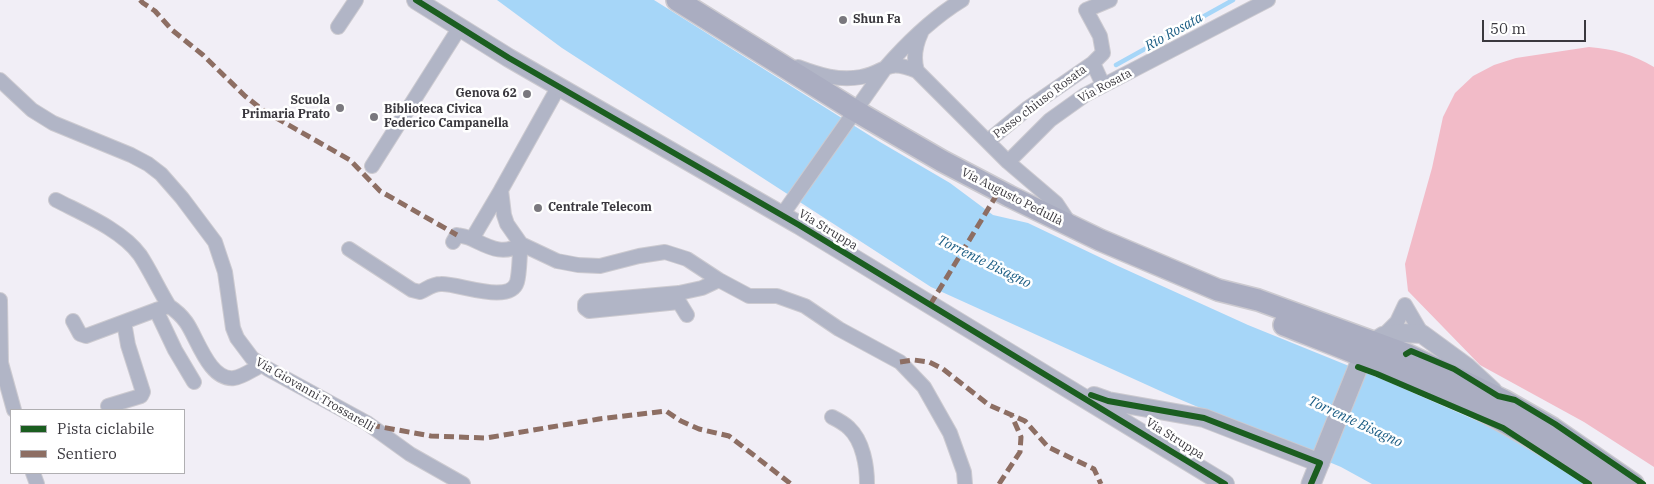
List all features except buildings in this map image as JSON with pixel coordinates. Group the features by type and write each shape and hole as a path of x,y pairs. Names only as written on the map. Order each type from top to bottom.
{"main road":[{"name":"Via Augusto Pedullà","path":"677,0 765,55 851,114 1009,196 1100,240 1218,290 1266,318 1369,350"},
{"path":"1369,350 1406,354 1503,400 1552,428 1633,484"},
{"path":"1311,484 1369,350"},
{"path":"1369,350 1546,445 1606,484"}],"street":[{"path":"338,27 356,0"},
{"name":"Via Struppa","path":"416,0 509,58 786,209 1063,385 1225,484"},
{"path":"786,209 851,114 886,67 899,52 937,17 962,0"},
{"name":"Passo chiuso Rosata","path":"988,141 1028,108 1093,63 1103,53 1100,36 1086,10 1110,0"},
{"name":"Via Rosata","path":"1008,162 1050,120 1085,95 1268,0"},
{"path":"372,166 460,27"},
{"path":"917,71 915,52 921,33"},
{"path":"899,52 1008,162 1056,203 1070,225"},
{"path":"765,55 819,75 836,78 864,76 886,67 898,65 917,71"},
{"name":"Passo chiuso Rosata","path":"1093,63 1103,85"},
{"name":"Via Giovanni Trossarelli","path":"0,80 32,110 53,123 148,164 161,174 182,198 215,242 225,272 233,328 243,347 252,358 367,423 410,454 463,484"},
{"path":"472,239 559,86"},
{"path":"501,190 504,215 521,244 557,261 578,265 600,266 639,256 665,252 687,259 748,296 777,296 805,306 839,329 900,362 924,387 950,433 964,472 965,484"},
{"path":"56,200 94,219 128,242 140,256 162,308 175,350 194,382"},
{"path":"455,238 472,239 487,247 500,250 511,249 521,244"},
{"path":"349,249 412,290 420,292 430,286 447,284 500,293 510,290 517,282 521,244"},
{"path":"687,315 680,302 589,312 585,308 585,304 588,301 680,293 702,288 719,280"},
{"path":"0,300 1,363 14,409"},
{"path":"1369,350 1397,322 1405,305 1422,334 1467,367 1503,400"},
{"path":"74,321 80,334 86,336 162,308 180,315 187,323 213,368 227,378 238,377 262,365"},
{"path":"108,406 141,396 143,392 128,344 124,322"},
{"path":"1369,350 1402,333 1422,334"},
{"path":"1063,385 1108,401 1204,418 1321,462"},
{"path":"1158,442 1152,431 1152,423 1158,419 1182,415"},
{"path":"832,417 850,428 857,440 865,459 867,484"}],"shaded area":[{"path":"1589,47 1623,53 1654,67 1654,467 1584,422 1480,365 1408,291 1405,264 1432,168 1443,117 1455,93 1473,76 1494,65 1516,58"}],"water":[{"name":"Torrente Bisagno","path":"497,0 654,0 880,142 950,183 993,215 1028,223 1248,325 1386,381 1505,433 1584,484 1372,484 1341,467 1167,394 931,287 562,48"}],"waterway":[{"name":"Rio Rosata","path":"1116,65 1233,0"}],"marked path":[{"path":"140,0 155,11 172,30 203,55 245,96 264,111 350,160 380,191 457,235"},
{"path":"930,305 999,191"},
{"path":"900,362 914,360 929,362 943,369 989,405 1025,421 1048,447 1094,469 1101,484"},
{"path":"370,425 431,436 486,438 599,419 666,411 681,421 699,429 729,436 791,484"},
{"path":"999,484 1020,452 1021,437 1011,414"}],"cycle path":[{"path":"416,0 509,58 799,225 1225,484"},
{"path":"1406,354 1411,351 1454,369 1498,396 1515,400 1555,424 1643,484"},
{"path":"1358,367 1503,428 1589,484"},
{"path":"1091,395 1108,401 1204,418 1320,463 1311,484"}],"place":[{"name":"Shun Fa","path":"843,20"},
{"name":"Genova 62","path":"527,94"},
{"name":"Scuola Primaria Prato","path":"340,108"},
{"name":"Biblioteca Civica Federico Campanella","path":"374,117"},
{"name":"Centrale Telecom","path":"538,208"}]}
